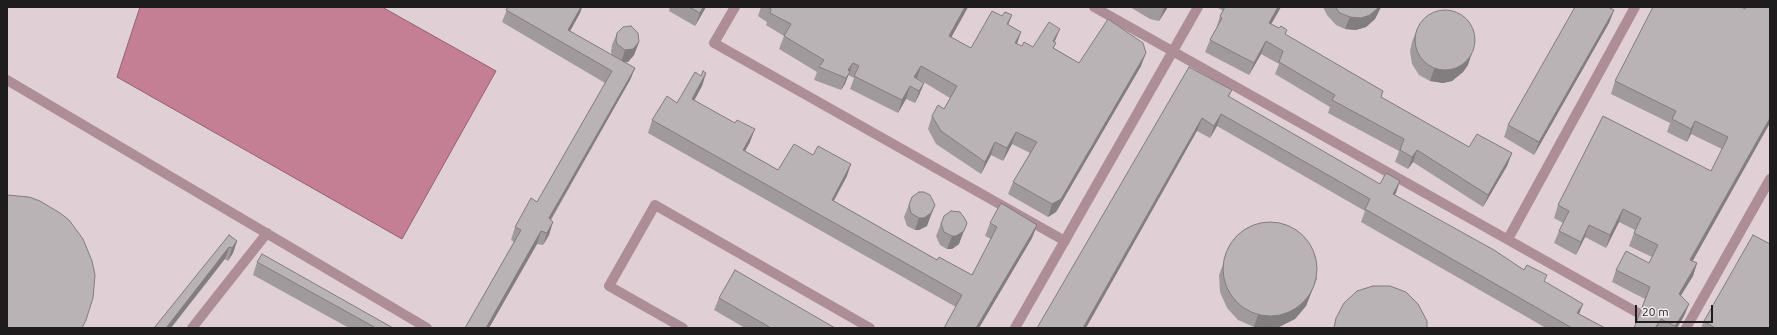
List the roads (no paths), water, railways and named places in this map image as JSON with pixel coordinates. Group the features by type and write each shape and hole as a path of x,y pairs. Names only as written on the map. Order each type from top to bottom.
{"lane":[{"path":"735,7 714,43 1065,241"},
{"path":"1094,7 1640,314"},
{"path":"1015,328 1198,7"},
{"path":"1508,240 1635,7"},
{"path":"7,80 427,328"},
{"path":"1686,328 1770,179"},
{"path":"683,328 609,286 655,205 870,328"},
{"path":"192,328 266,233"}]}
